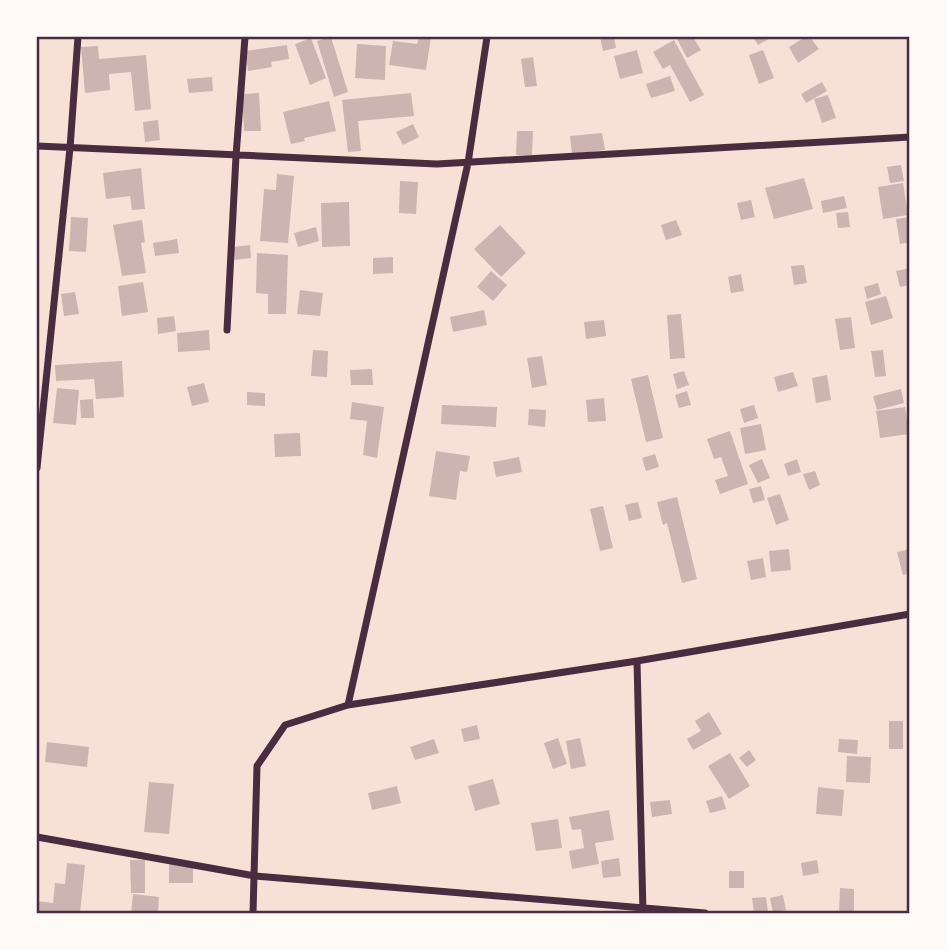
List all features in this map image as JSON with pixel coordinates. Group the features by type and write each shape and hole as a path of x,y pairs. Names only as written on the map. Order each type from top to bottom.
{"street":[{"path":"37,468 70,148 78,37"},
{"path":"227,330 245,37"},
{"path":"348,705 468,163 487,37"},
{"path":"37,146 438,164 910,137"},
{"path":"253,913 257,766 285,725 348,705 637,661 910,614"},
{"path":"637,661 643,911"},
{"path":"37,837 255,876 643,911 705,913"}],"building":[{"path":"331,37 348,92 334,97 317,41"},
{"path":"419,37 431,37 426,70 389,65 393,41 417,44"},
{"path":"600,37 614,37 616,48 603,51"},
{"path":"676,37 693,37 701,50 687,58"},
{"path":"753,37 772,37 758,45"},
{"path":"805,37 810,37 819,49 798,63 789,47"},
{"path":"311,38 326,78 310,85 295,44"},
{"path":"674,40 704,95 690,102 670,65 663,69 653,52"},
{"path":"357,44 386,46 385,80 355,78"},
{"path":"287,45 289,59 271,62 272,67 248,71 245,51"},
{"path":"98,46 99,59 146,55 151,109 135,111 131,72 109,74 110,90 85,93 81,47"},
{"path":"637,50 643,73 620,79 614,56"},
{"path":"763,50 774,78 759,84 749,55"},
{"path":"533,57 537,86 525,87 521,59"},
{"path":"670,76 675,91 651,98 646,84"},
{"path":"212,77 213,91 189,93 187,79"},
{"path":"822,82 827,91 806,103 801,94"},
{"path":"259,93 261,131 244,131 242,94"},
{"path":"411,93 414,116 358,121 361,151 348,152 342,100"},
{"path":"828,95 836,118 822,123 814,99"},
{"path":"329,101 336,131 304,138 305,141 291,144 283,112"},
{"path":"158,120 160,140 145,142 143,122"},
{"path":"413,124 419,137 403,145 396,132"},
{"path":"517,131 533,131 532,155 516,155"},
{"path":"602,133 605,150 572,154 570,136"},
{"path":"901,165 904,181 890,183 887,167"},
{"path":"141,168 145,209 132,210 130,196 106,199 103,173"},
{"path":"277,174 294,176 288,243 260,241 264,189 276,190"},
{"path":"804,178 813,209 774,219 765,188"},
{"path":"400,181 418,182 416,214 399,213"},
{"path":"903,183 908,215 883,219 878,187"},
{"path":"844,196 847,208 823,213 821,201"},
{"path":"751,200 755,217 741,220 737,203"},
{"path":"349,202 350,246 322,247 321,203"},
{"path":"848,212 850,227 838,228 836,213"},
{"path":"71,217 88,218 86,252 69,251"},
{"path":"910,217 910,242 900,244 896,219"},
{"path":"142,220 145,242 141,243 146,273 122,276 113,225"},
{"path":"676,220 682,235 666,240 661,225"},
{"path":"500,225 526,253 501,277 474,249"},
{"path":"316,227 319,241 298,247 294,233"},
{"path":"177,239 179,253 155,256 153,243"},
{"path":"250,245 251,258 235,260 233,247"},
{"path":"257,253 288,255 286,314 268,314 268,294 256,293"},
{"path":"393,257 393,273 373,274 373,258"},
{"path":"804,265 807,283 794,285 791,266"},
{"path":"910,268 910,285 900,287 896,271"},
{"path":"491,271 507,285 493,301 477,287"},
{"path":"741,274 744,291 731,293 728,277"},
{"path":"143,282 148,312 122,316 118,286"},
{"path":"878,283 881,294 867,299 864,287"},
{"path":"300,290 323,293 320,316 297,314"},
{"path":"75,292 79,314 64,316 61,294"},
{"path":"886,296 893,318 871,325 865,302"},
{"path":"484,310 487,325 453,332 450,317"},
{"path":"681,314 685,358 670,359 667,315"},
{"path":"174,316 176,331 158,334 157,318"},
{"path":"851,317 855,348 840,350 835,319"},
{"path":"604,320 606,336 586,339 584,322"},
{"path":"209,330 210,350 178,352 177,333"},
{"path":"313,350 328,351 327,377 311,376"},
{"path":"883,350 886,376 875,377 871,351"},
{"path":"542,356 547,385 532,388 527,358"},
{"path":"122,361 124,397 96,399 94,379 56,381 55,365"},
{"path":"372,369 373,385 351,385 350,370"},
{"path":"684,371 689,385 677,389 673,374"},
{"path":"793,372 798,386 778,392 774,377"},
{"path":"648,375 663,438 646,442 631,379"},
{"path":"827,375 831,400 816,403 812,378"},
{"path":"204,383 209,402 192,406 187,387"},
{"path":"57,388 79,390 76,425 53,423"},
{"path":"901,389 904,403 877,410 873,396"},
{"path":"687,391 691,405 679,408 675,395"},
{"path":"247,392 265,393 265,406 247,405"},
{"path":"604,398 606,421 588,422 586,400"},
{"path":"93,399 94,418 81,418 80,400"},
{"path":"352,402 384,407 377,458 363,455 367,421 350,419"},
{"path":"442,405 497,407 496,427 441,424"},
{"path":"754,405 758,418 744,423 740,409"},
{"path":"905,407 909,434 880,438 876,411"},
{"path":"529,409 546,410 545,427 528,425"},
{"path":"761,424 766,450 745,454 740,428"},
{"path":"730,431 748,484 720,494 715,480 728,476 721,457 714,459 707,439"},
{"path":"300,433 301,456 275,457 274,434"},
{"path":"436,451 470,456 467,472 460,471 456,500 429,496"},
{"path":"655,454 659,467 646,471 642,458"},
{"path":"519,457 522,472 496,477 493,462"},
{"path":"762,459 770,478 758,483 749,465"},
{"path":"797,459 801,472 788,476 784,464"},
{"path":"815,471 820,485 809,490 803,474"},
{"path":"761,486 765,500 753,503 749,489"},
{"path":"780,494 789,520 776,525 767,498"},
{"path":"677,497 697,579 682,583 667,523 663,525 657,502"},
{"path":"638,502 642,518 629,521 625,505"},
{"path":"603,506 613,548 600,551 590,509"},
{"path":"789,549 791,570 771,572 769,551"},
{"path":"910,549 910,573 903,575 897,552"},
{"path":"763,558 766,577 751,580 747,561"},
{"path":"709,712 722,734 693,750 687,739 701,731 695,721"},
{"path":"889,721 903,721 903,749 889,749"},
{"path":"477,725 480,739 464,742 461,729"},
{"path":"558,738 567,764 553,769 544,743"},
{"path":"580,738 586,766 571,769 566,741"},
{"path":"434,739 439,753 415,760 410,747"},
{"path":"839,739 858,740 857,754 838,752"},
{"path":"47,742 89,747 87,767 45,762"},
{"path":"749,750 756,760 747,767 739,758"},
{"path":"730,753 750,786 729,799 708,766"},
{"path":"847,756 871,757 870,783 846,782"},
{"path":"493,779 500,804 475,811 468,786"},
{"path":"149,782 174,784 169,834 144,832"},
{"path":"397,786 401,803 372,810 368,793"},
{"path":"818,787 844,790 842,816 816,814"},
{"path":"722,796 726,809 710,813 706,801"},
{"path":"670,800 672,814 652,817 650,802"},
{"path":"609,810 614,840 595,843 599,864 572,869 569,851 584,848 581,829 572,830 569,817"},
{"path":"558,819 562,848 536,851 531,823"},
{"path":"619,858 621,876 603,878 601,861"},
{"path":"130,860 145,860 145,893 131,893"},
{"path":"817,860 819,873 803,876 801,863"},
{"path":"67,863 85,865 80,913 37,913 37,901 53,903 55,883 65,884"},
{"path":"169,863 193,863 193,883 169,883"},
{"path":"729,871 744,871 744,888 729,888"},
{"path":"840,888 854,889 854,913 839,913"},
{"path":"133,894 159,897 158,913 131,913"},
{"path":"783,895 786,910 773,913 770,898"},
{"path":"766,897 768,912 754,913 752,898"}]}
